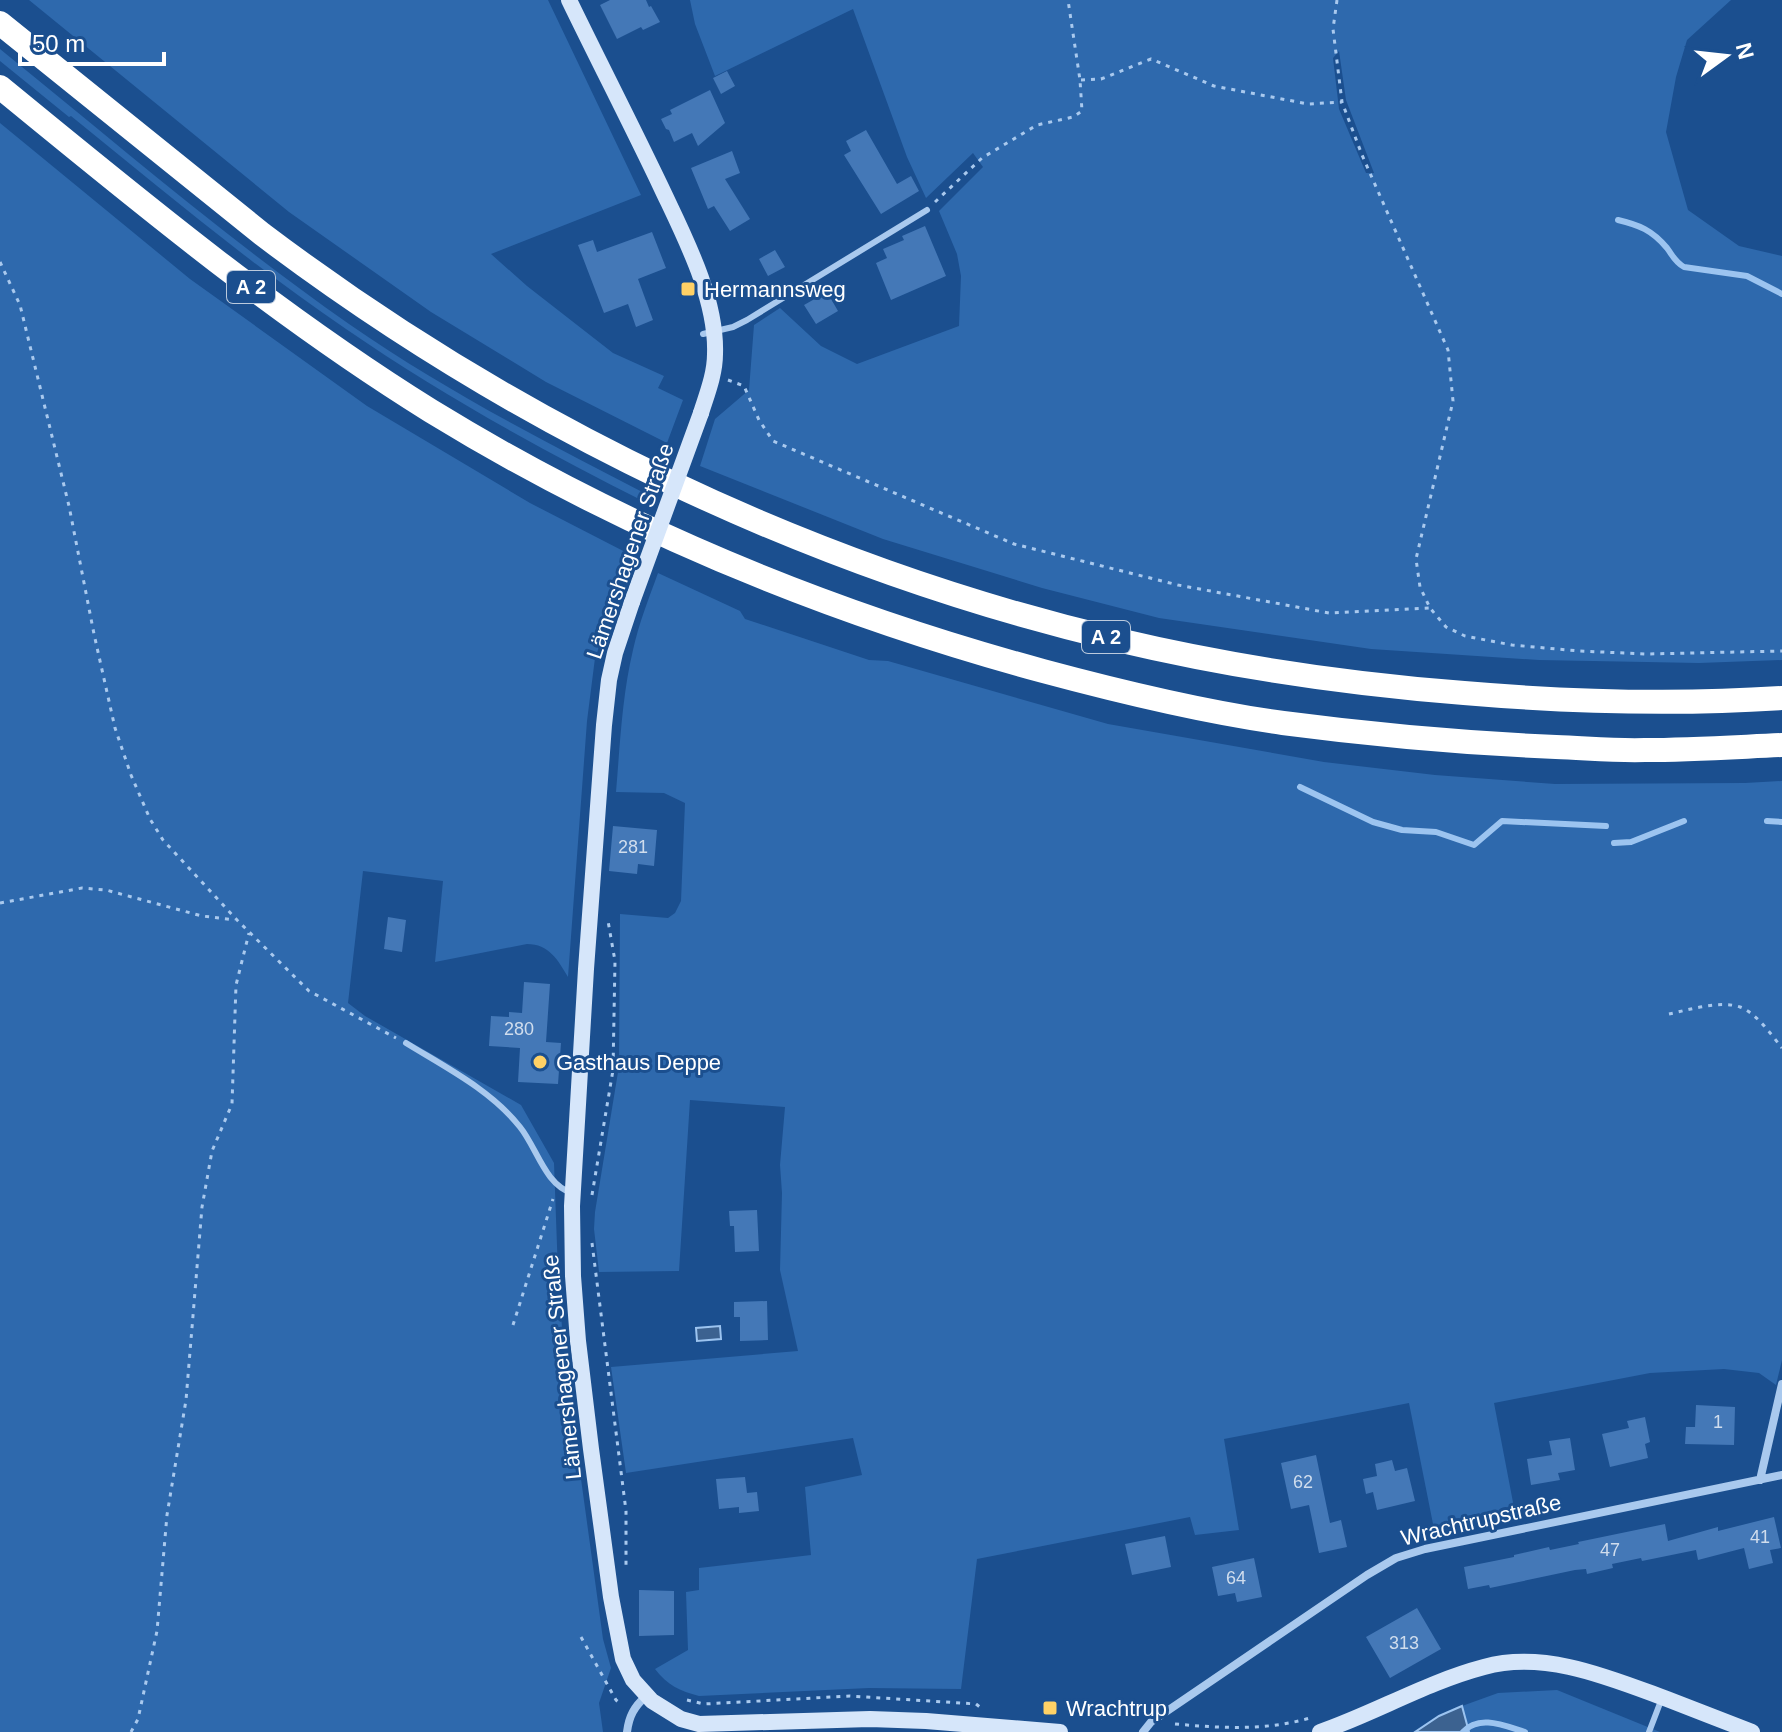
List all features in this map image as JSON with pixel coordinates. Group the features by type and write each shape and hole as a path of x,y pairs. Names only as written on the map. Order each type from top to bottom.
{"highway":[{"name":"A 2","path":"0,23 242,219 303,265 433,353 592,444 708,500 849,559 1000,609 1133,644 1253,668 1393,688 1549,700 1653,702 1782,698"},
{"name":"A 2","path":"0,87 226,269 301,324 430,410 521,462 649,528 804,593 997,659 1125,693 1280,722 1476,744 1641,751 1782,745"}],"main road":[{"name":"Lämershagener Straße","path":"569,0 671,208 699,274 709,306 708,334 715,355 713,375 701,413 632,602 609,680 565,1190 578,1341 611,1597 623,1659 633,1680 646,1696 670,1713 699,1724 845,1718 1060,1732"},
{"path":"1320,1732 1461,1673 1488,1665 1515,1662 1568,1667 1605,1677 1752,1732"}],"street":[{"path":"1760,1480 1782,1384"},
{"name":"Wrachtrupstraße","path":"1143,1732 1151,1722 1354,1583 1396,1558 1525,1527 1782,1475"},
{"path":"627,1732 634,1707 646,1696"}],"lane":[{"path":"708,334 747,320 927,210"},
{"path":"406,1043 461,1076 505,1111 519,1125 565,1190"},
{"path":"1649,1732 1662,1698"}],"path":[{"path":"927,210 982,158 1037,125 1073,117 1082,111 1068,0"},
{"path":"1337,0 1333,29 1342,102 1362,155 1448,350 1453,401 1416,559 1420,587 1430,608 1446,627 1465,636 1512,645 1647,654 1782,651"},
{"path":"1080,80 1101,79 1151,59 1214,86 1308,104 1342,102"},
{"path":"0,262 20,305 69,506 112,715 131,775 150,819 163,840 237,920 309,991 406,1043"},
{"path":"713,375 744,386 759,420 773,441 1014,544 1178,585 1329,613 1430,608"},
{"path":"592,886 607,915 612,935 615,989 613,1070 592,1195"},
{"path":"0,903 82,888 106,890 202,916 237,920"},
{"path":"131,1732 138,1719 157,1631 167,1515 186,1400 202,1207 212,1151 232,1104 236,985 249,932"},
{"path":"1669,1014 1713,1005 1740,1007 1762,1023 1782,1048"},
{"path":"513,1325 565,1190"},
{"path":"591,1234 626,1511 626,1571"},
{"path":"581,1637 616,1700 631,1713"},
{"path":"679,1697 704,1704 850,1696 976,1704"},
{"path":"1151,1722 1268,1727 1321,1714"}],"shaded area":[{"path":"29,0 548,0 641,195 491,254 613,353 664,376 658,388 683,400 667,443 546,382 431,312 289,212"},
{"path":"690,0 1731,0 1687,40 1676,77 1666,132 1688,210 1739,246 1782,256 1782,660 1699,663 1539,660 1371,649 1159,618 1042,588 883,539 700,466 715,419 749,390 754,325 780,308 821,346 857,364 959,326 961,276 957,254 939,211 983,167 973,153 926,198 907,157 853,9 715,76 695,24","holes":["1339,51 1346,100 1374,173 1366,173 1339,109 1333,58"]},
{"path":"0,49 215,224 349,324 459,393 650,496 647,503 456,399 310,304 206,226 0,61"},
{"path":"0,123 190,279 367,406 530,503 633,556 595,658 587,721 568,977 552,954 541,947 527,944 435,962 443,881 363,871 348,1003 365,1016 521,1105 554,1163 564,1355 603,1639 611,1668 599,1703 603,1732 0,1732"},
{"path":"658,573 740,611 745,619 869,660 888,661 1108,724 1324,762 1435,775 1555,784 1782,781 1782,1360 1776,1385 1759,1373 1724,1369 1650,1373 1494,1403 1516,1518 1435,1534 1409,1403 1224,1439 1239,1530 1195,1535 1190,1517 977,1559 961,1689 869,1688 699,1696 669,1683 655,1669 688,1650 686,1592 699,1590 699,1568 811,1555 805,1487 862,1475 853,1438 626,1473 611,1367 798,1351 780,1270 780,1165 785,1107 690,1100 679,1271 599,1272 595,1212 619,1066 620,914 668,918 675,913 681,901 685,803 664,793 616,792 629,667"},
{"path":"720,1326 721,1339 697,1341 696,1328"},
{"path":"1557,1690 1660,1732 1469,1732 1462,1706 1498,1693"},
{"path":"1462,1706 1469,1732 1415,1732 1439,1716"}],"building":[{"path":"610,0 646,0 660,22 617,39 600,5"},
{"path":"727,71 735,86 721,94 713,78"},
{"path":"710,90 725,123 698,146 692,133 674,142 661,119 672,114 670,110"},
{"path":"866,130 897,184 911,176 919,191 881,214 844,155 851,151 846,141"},
{"path":"732,151 740,173 725,179 750,219 730,231 714,206 708,209 691,168"},
{"path":"925,226 946,276 891,300 876,263 887,258 883,249"},
{"path":"652,232 666,268 638,279 653,320 636,327 628,304 604,313 578,245 593,240 597,252"},
{"path":"775,250 785,267 768,276 759,259"},
{"path":"827,292 838,311 816,324 804,305"},
{"path":"613,826 657,830 654,866 638,864 637,874 609,871"},
{"path":"388,917 406,920 402,952 384,949"},
{"path":"524,982 550,984 546,1042 561,1043 558,1084 518,1082 520,1048 489,1046 491,1016 509,1017 509,1012 522,1013"},
{"path":"757,1210 759,1251 735,1252 734,1226 730,1226 729,1211"},
{"path":"767,1301 768,1340 740,1341 740,1317 734,1317 734,1302"},
{"path":"1696,1405 1735,1407 1734,1445 1685,1444 1686,1427 1695,1427"},
{"path":"1645,1417 1650,1442 1645,1444 1648,1458 1610,1467 1602,1434 1629,1428 1627,1421"},
{"path":"1570,1438 1575,1470 1558,1473 1560,1480 1531,1485 1527,1459 1552,1455 1549,1441"},
{"path":"1316,1455 1330,1523 1341,1520 1347,1547 1319,1553 1309,1505 1291,1509 1281,1463"},
{"path":"1392,1460 1395,1471 1407,1468 1415,1501 1377,1510 1373,1492 1366,1494 1363,1479 1377,1476 1375,1464"},
{"path":"745,1477 747,1493 757,1492 759,1511 739,1513 739,1507 719,1509 716,1479"},
{"path":"1774,1517 1781,1548 1770,1550 1773,1563 1749,1569 1744,1548 1698,1560 1696,1550 1612,1564 1613,1568 1587,1574 1586,1569 1575,1570 1490,1588 1489,1585 1468,1589 1464,1567 1514,1555 1665,1524 1668,1541 1718,1527 1718,1531"},
{"path":"1165,1536 1171,1567 1132,1575 1125,1544"},
{"path":"1254,1558 1262,1597 1237,1602 1235,1593 1218,1596 1212,1567"},
{"path":"639,1590 674,1591 674,1635 639,1636"},
{"path":"1417,1608 1441,1649 1390,1678 1366,1637"}],"waterway":[{"path":"1618,220 1650,233 1684,267 1747,276 1782,294"},
{"path":"1300,787 1373,822 1402,830 1436,832 1474,845 1502,821 1606,826"},
{"path":"1614,843 1631,842 1684,821"},
{"path":"1767,821 1782,822"},
{"path":"1463,1732 1484,1723 1525,1732"}],"place":[{"name":"Hermannsweg","path":"688,289"},
{"name":"Gasthaus Deppe","path":"540,1062"},
{"name":"Wrachtrup","path":"1050,1708"}]}
